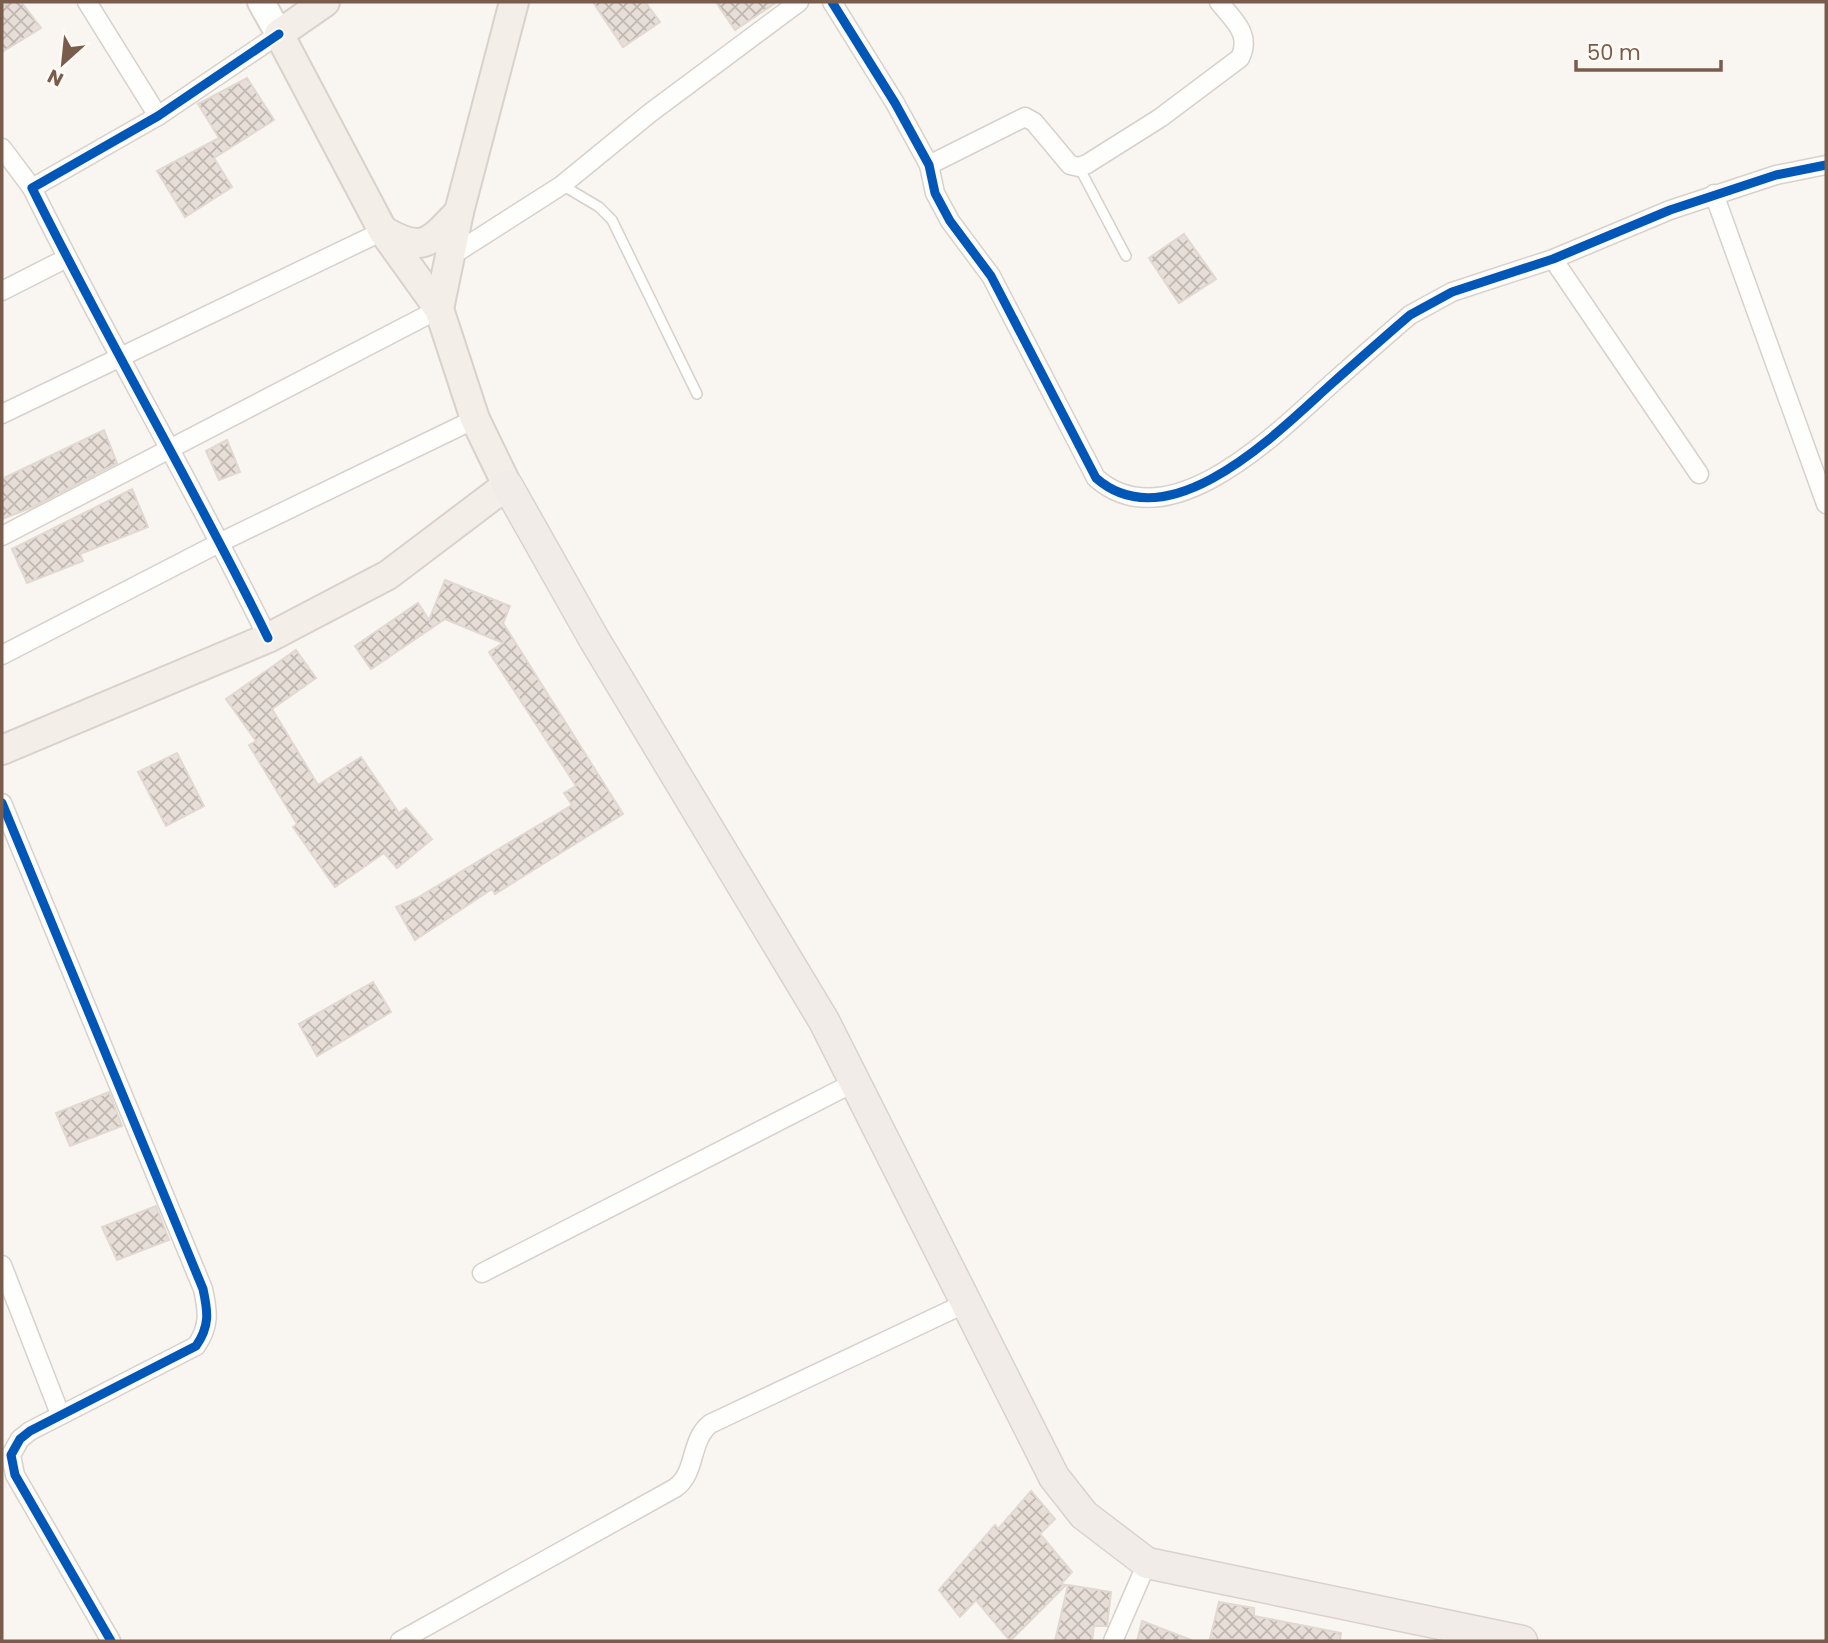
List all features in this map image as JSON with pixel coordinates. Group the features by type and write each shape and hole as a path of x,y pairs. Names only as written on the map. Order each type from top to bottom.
{"highway":[{"path":"507,485 574,605 824,1021 1054,1477 1084,1515 1147,1563 1522,1641"}],"main road":[{"path":"2,749 268,638 388,575 507,485 475,419 439,309 383,231 261,2"},
{"path":"279,34 325,2"},
{"path":"439,309 459,212 514,2"},
{"path":"383,231 416,245 432,241 459,212"}],"street":[{"path":"87,2 158,116"},
{"path":"451,256 562,185 661,105 799,2"},
{"path":"832,2 895,103 929,165 935,193 950,221 991,276 1091,471 1108,489 1139,498 1170,495 1221,474 1272,438 1409,315 1431,302 1553,259 1714,194 1776,175 1826,165"},
{"path":"929,165 1025,117 1034,122 1065,160 1079,167 1160,118 1240,58 1244,49 1242,31 1219,2"},
{"path":"32,188 158,116 279,34"},
{"path":"2,148 32,188 221,542 268,638"},
{"path":"1714,194 1826,504"},
{"path":"2,414 383,231"},
{"path":"2,291 67,258"},
{"path":"1553,259 1699,474"},
{"path":"2,537 439,309"},
{"path":"2,655 221,542 475,419"},
{"path":"2,803 203,1289 208,1317 203,1336 189,1351 60,1414 20,1439 11,1455 11,1463 111,1641"},
{"path":"482,1273 855,1082"},
{"path":"2,1265 60,1414"},
{"path":"400,1641 676,1488 687,1475 697,1437 710,1424 966,1303"},
{"path":"1112,1641 1147,1563"}],"lane":[{"path":"1079,167 1126,256"},
{"path":"562,185 599,207 612,220 698,394"}],"building":[{"path":"9,2 21,2 41,28 2,52 2,7"},
{"path":"593,2 645,2 660,22 623,47"},
{"path":"716,2 777,2 735,30"},
{"path":"247,78 274,120 214,158 232,187 185,217 157,171 219,138 198,104"},
{"path":"1184,234 1216,279 1179,303 1149,258"},
{"path":"104,430 117,463 33,507 2,519 2,479"},
{"path":"227,440 240,472 219,480 206,451"},
{"path":"132,489 148,527 80,554 83,561 27,583 12,549"},
{"path":"445,580 510,606 503,623 623,814 495,894 492,889 415,940 396,907 417,898 572,805 564,793 576,786 489,652 503,643 445,619 371,669 355,646 418,603 429,620"},
{"path":"296,650 316,678 272,709 318,785 361,757 399,813 406,808 432,839 397,868 384,853 335,887 293,827 297,824 249,745 256,741 226,699"},
{"path":"177,753 204,806 166,826 138,772"},
{"path":"373,982 391,1012 317,1056 299,1024"},
{"path":"109,1092 122,1126 70,1146 56,1113"},
{"path":"156,1206 169,1240 117,1260 102,1227"},
{"path":"1031,1491 1055,1519 1040,1534 1072,1572 1061,1584 1066,1585 1010,1641 976,1600 960,1617 939,1590 995,1525 998,1529"},
{"path":"1068,1585 1111,1592 1107,1626 1094,1626 1092,1641 1055,1641"},
{"path":"1219,1602 1254,1608 1254,1616 1341,1633 1340,1641 1210,1639"},
{"path":"1142,1621 1191,1640 1191,1641 1137,1641"}],"cycle path":[{"path":"832,2 895,103 929,165 935,193 950,221 991,276 1096,478 1125,494 1156,497 1188,490 1220,474 1280,430 1410,315 1452,292 1553,259 1670,210 1776,175 1826,165"},
{"path":"268,638 32,188 158,116 279,34"},
{"path":"2,803 203,1289 206,1305 206,1325 196,1346 30,1431 20,1439 11,1455 15,1475 111,1641"}]}
